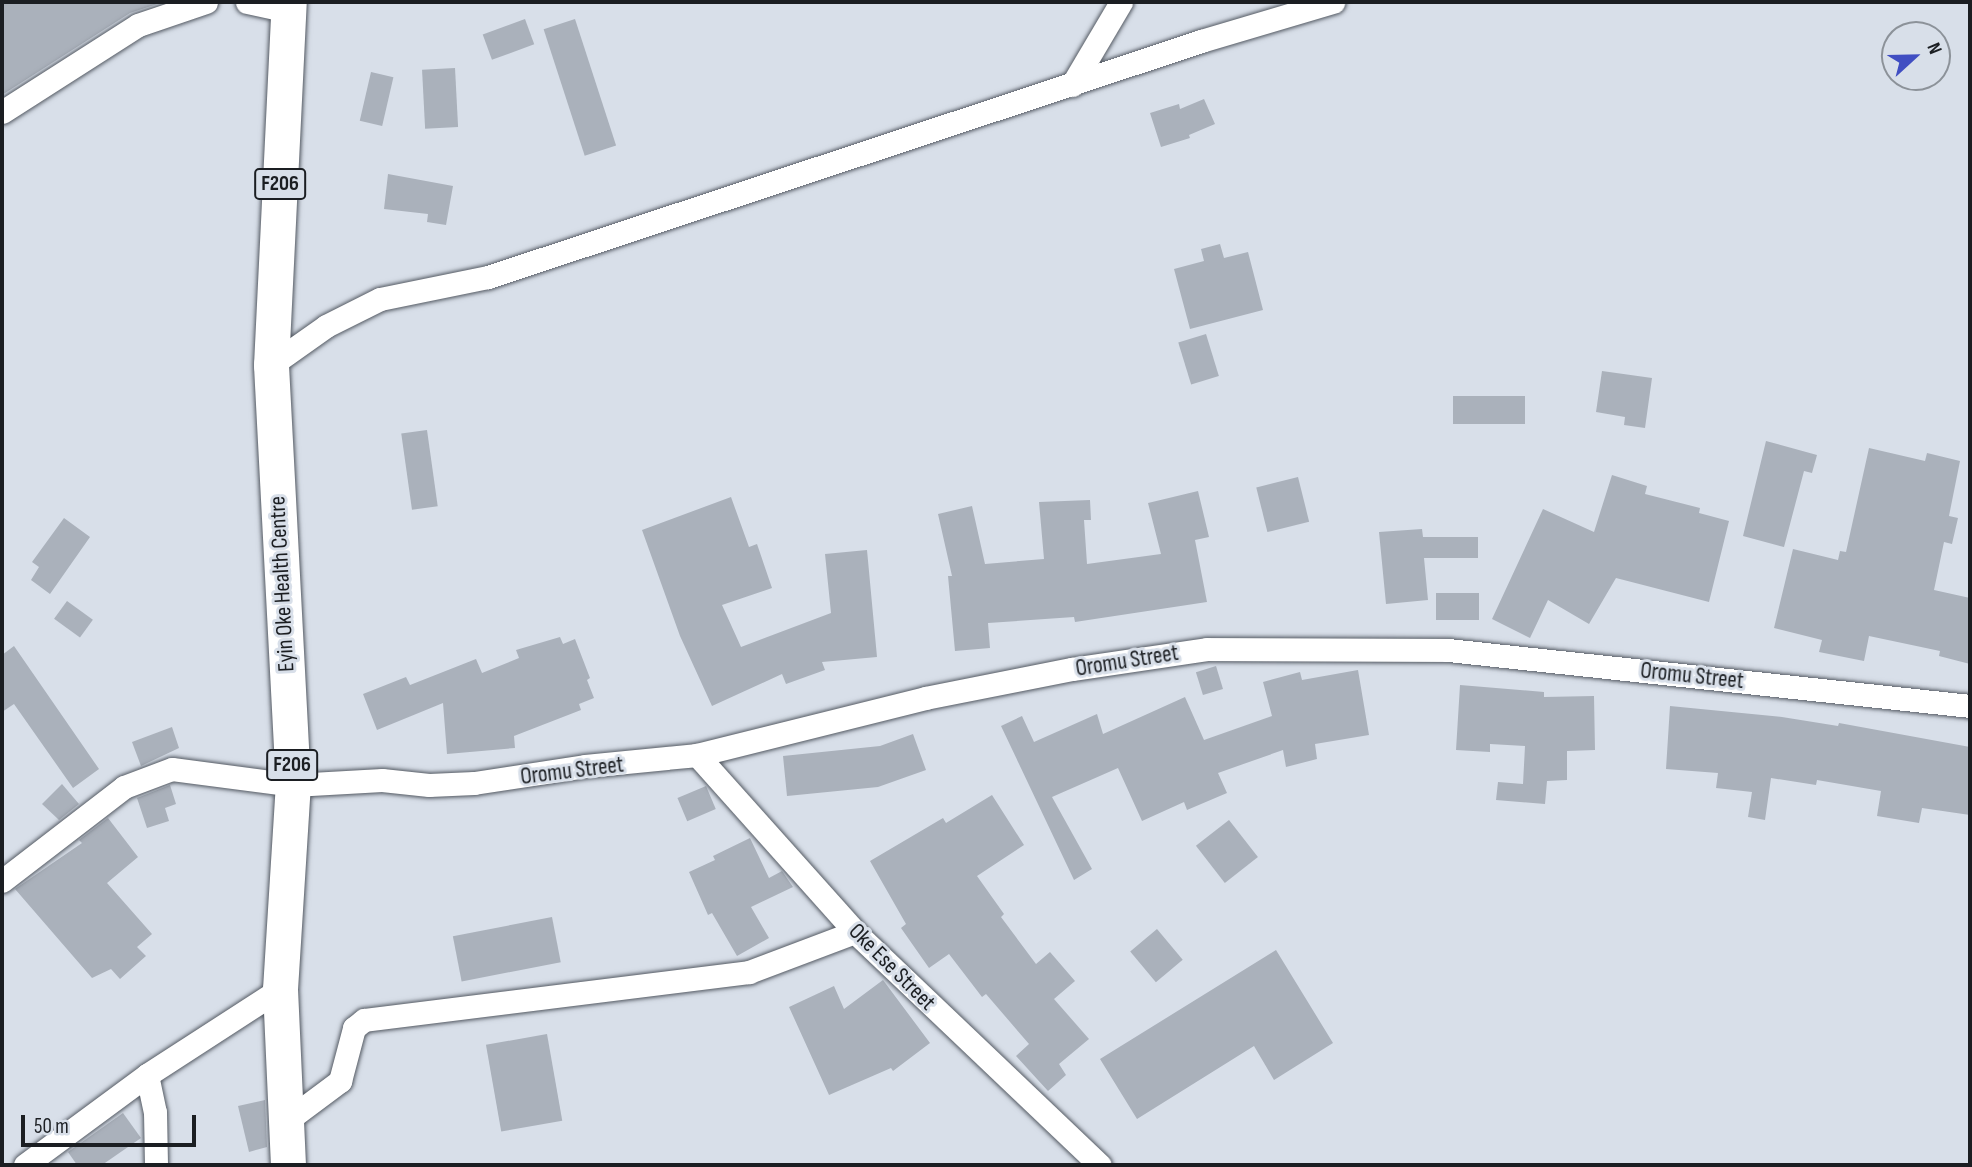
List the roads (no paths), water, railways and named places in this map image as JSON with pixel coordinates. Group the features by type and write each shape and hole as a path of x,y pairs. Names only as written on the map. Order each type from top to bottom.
{"main road":[{"name":"Eyin Oke Health Centre","path":"288,1165 280,989 293,785 271,365 289,6"}],"street":[{"path":"2,112 138,25 206,2"},
{"path":"247,2 289,6"},
{"path":"1072,85 1121,2"},
{"path":"271,365 326,326 380,299 488,277 1201,41 1333,2"},
{"name":"Oromu Street","path":"2,881 124,787 172,769 293,785 382,780 429,785 474,783 585,766 697,755 925,698 1072,669 1207,649 1448,650 1970,706"},
{"name":"Oke Ese Street","path":"697,755 855,932 1100,1165"},
{"path":"285,1122 340,1081 354,1028 364,1020 749,972 855,932"},
{"path":"25,1165 147,1075 280,989"},
{"path":"147,1075 155,1112 156,1165"}]}
